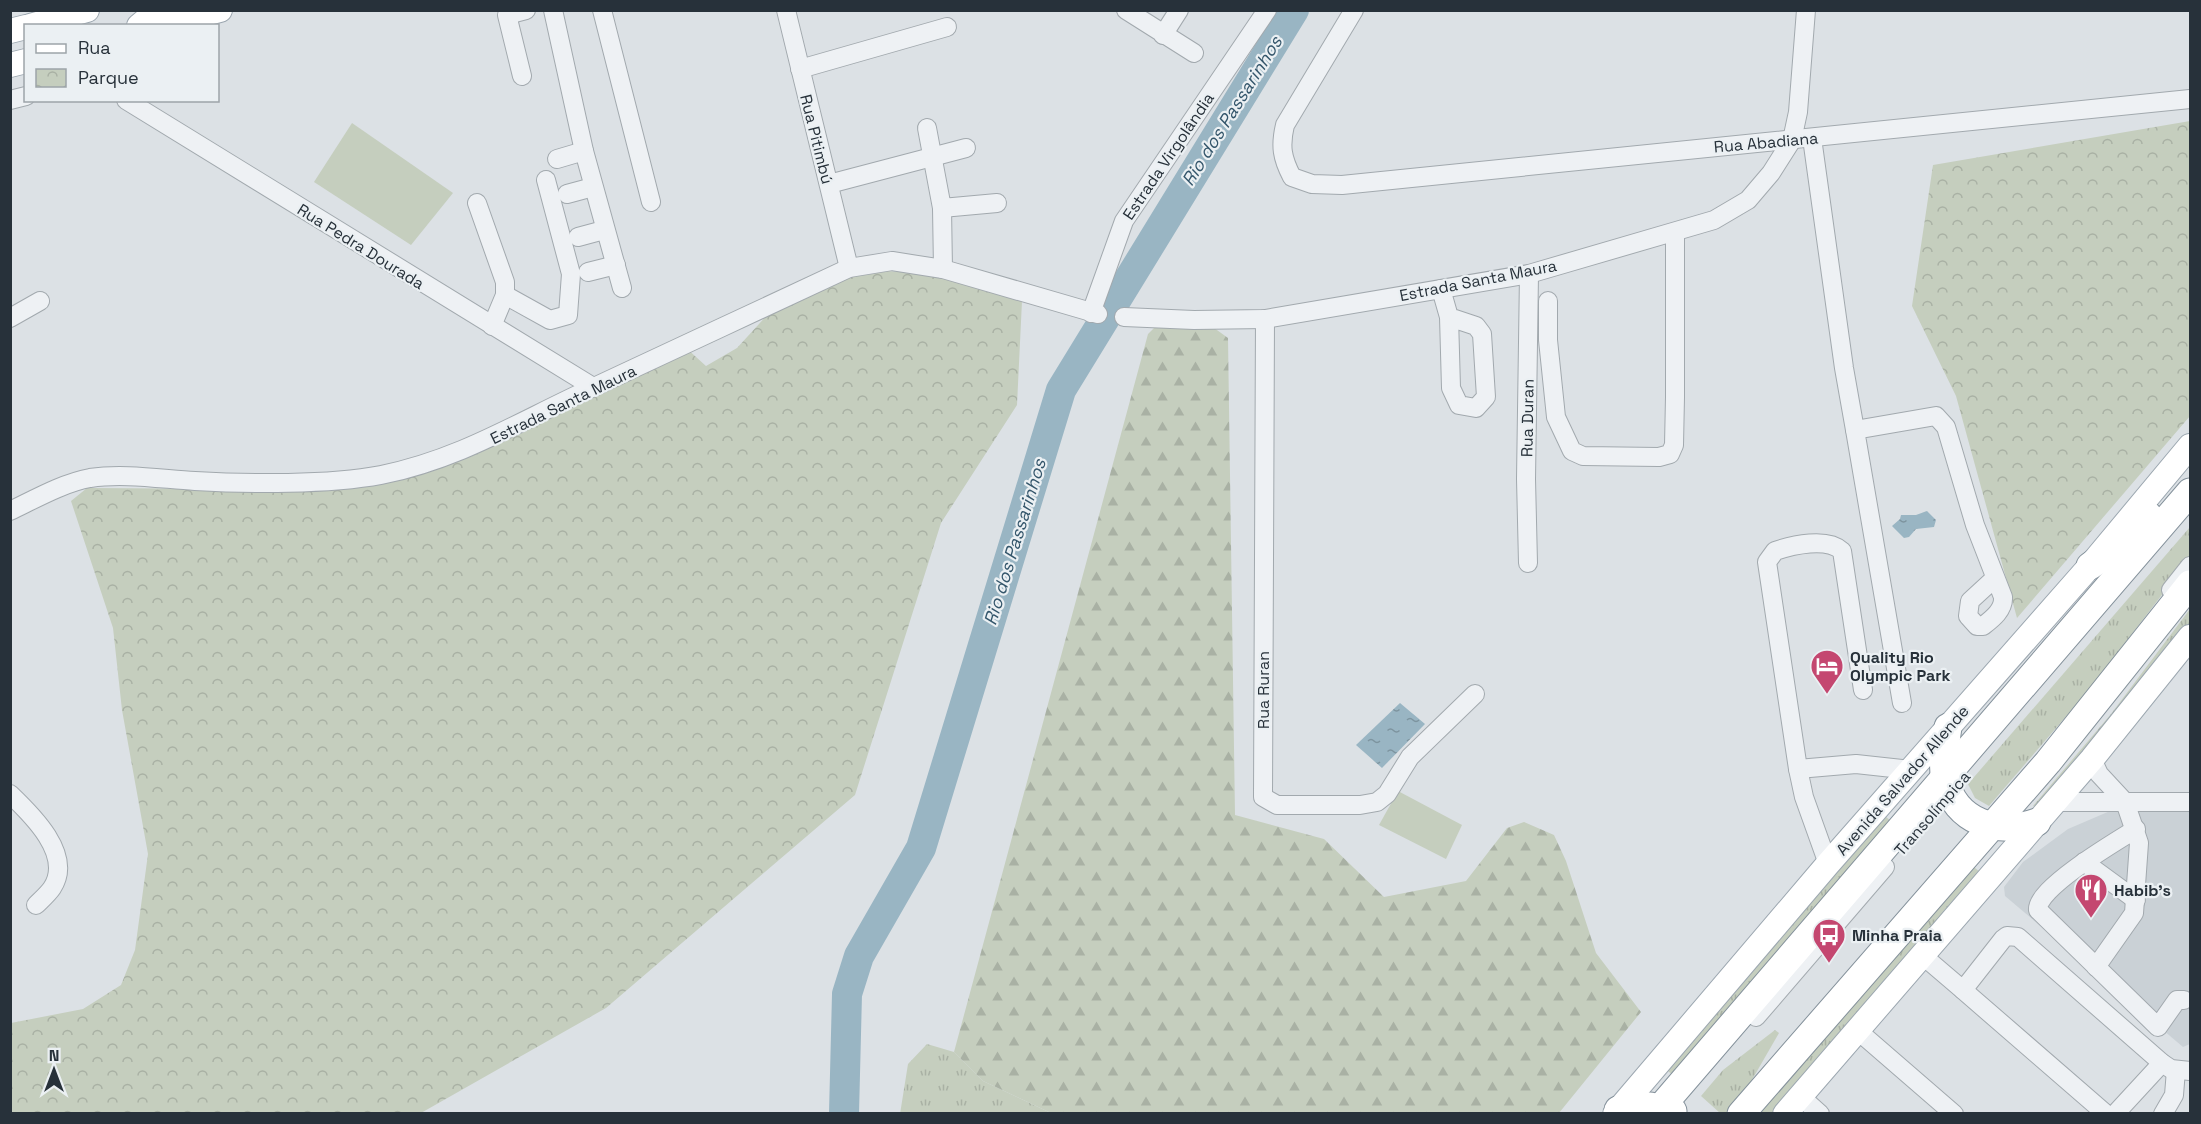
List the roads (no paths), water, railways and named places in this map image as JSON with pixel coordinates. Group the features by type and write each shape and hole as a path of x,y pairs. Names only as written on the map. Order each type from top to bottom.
{"highway":[{"path":"2090,566 2126,540 2153,509 2190,476"},
{"name":"Avenida Salvador Allende","path":"1667,1112 1947,785 2190,492"},
{"path":"1741,1113 1984,824 2105,693 2190,584"},
{"path":"1948,728 1947,785 1964,813 1984,824 2012,828 2046,812"},
{"path":"1616,1112 1667,1112"}],"main road":[{"path":"37,24 87,10"},
{"path":"141,24 158,10"},
{"path":"168,24 220,10"},
{"name":"Avenida Salvador Allende","path":"1616,1112 1828,864 2090,566 2190,447"},
{"path":"1793,1105 2092,759 2190,637"}],"street":[{"path":"522,76 507,15 526,10"},
{"path":"553,10 584,151 604,230 622,288"},
{"path":"602,10 651,202"},
{"name":"Rua Pitimbú","path":"786,10 849,268"},
{"path":"1126,10 1194,53"},
{"path":"1163,35 1179,10"},
{"name":"Estrada Virgolândia","path":"1094,313 1124,221 1267,10"},
{"name":"Rua Abadiana","path":"1354,10 1284,125 1280,146 1292,177 1312,184 1342,185 2190,99"},
{"path":"1792,140 1798,112 1806,10"},
{"path":"800,69 948,27"},
{"name":"Rua Pedra Dourada","path":"131,102 593,387"},
{"path":"927,128 942,208 943,269"},
{"path":"1812,138 1844,368 1902,703"},
{"name":"Estrada Santa Maura","path":"1124,317 1194,320 1265,318 1529,274 1675,234 1714,220 1748,200 1771,173 1792,140"},
{"path":"829,184 966,148"},
{"path":"557,159 584,151"},
{"path":"505,295 550,320 558,320 568,315 571,273 546,180"},
{"path":"567,194 593,187"},
{"path":"477,203 505,282 505,295 492,326"},
{"path":"942,208 997,203"},
{"path":"578,237 604,230"},
{"path":"1548,301 1548,340 1556,417 1572,451 1583,456 1659,457 1670,454 1674,445 1675,408 1675,234"},
{"name":"Estrada Santa Maura","path":"10,511 59,488 90,478 120,476 206,481 306,481 379,475 421,465 477,445 593,387 849,268 892,261 943,269 1094,313"},
{"path":"588,272 616,265"},
{"name":"Rua Duran","path":"1528,563 1526,479 1529,274"},
{"path":"1441,289 1449,316"},
{"path":"10,318 40,301"},
{"name":"Rua Ruran","path":"1265,318 1263,797 1277,805 1360,806 1377,802 1391,787 1410,757 1475,694"},
{"path":"1855,430 1936,416 1941,420 1946,427 1975,525 1995,578"},
{"name":"Transolímpica","path":"1947,785 2190,511"},
{"path":"1828,864 1804,796 1798,769 1767,562 1775,551 1816,544 1832,544 1842,551 1863,690"},
{"path":"1727,1113 1984,824 2108,673 2190,566"},
{"path":"2092,759 2099,774 2125,802 2136,829 2139,863 2134,913 2129,925 2096,967"},
{"path":"1798,769 1856,764 1911,770"},
{"path":"10,794 38,822 50,839 56,857 57,872 53,886 36,905"},
{"path":"2046,812 2125,802 2190,802"},
{"path":"2136,829 2084,862 2041,898 2037,906 2038,910 2158,1027 2177,1000 2184,1000"},
{"path":"2084,862 2136,900"},
{"path":"1963,990 2002,939 2007,936 2018,937 2176,1068"},
{"path":"1922,955 2106,1113"},
{"path":"1857,1030 1954,1113"},
{"path":"2166,1112 2174,1095 2176,1068"},
{"path":"2115,1113 2176,1068"},
{"path":"1793,1105 1820,1113"}],"water":[{"path":"1927,511 1936,520 1934,527 1916,529 1909,537 1904,538 1892,526 1901,515 1916,515"},
{"path":"1400,703 1425,724 1382,768 1356,745"}],"waterway":[{"name":"Rio dos Passarinhos","path":"844,1114 847,994 859,956 921,848 1061,390 1294,10"}],"place":[{"name":"Quality Rio Olympic Park","path":"1827,695"},
{"name":"Habib's","path":"2091,919"},
{"name":"Minha Praia","path":"1829,964"}]}
